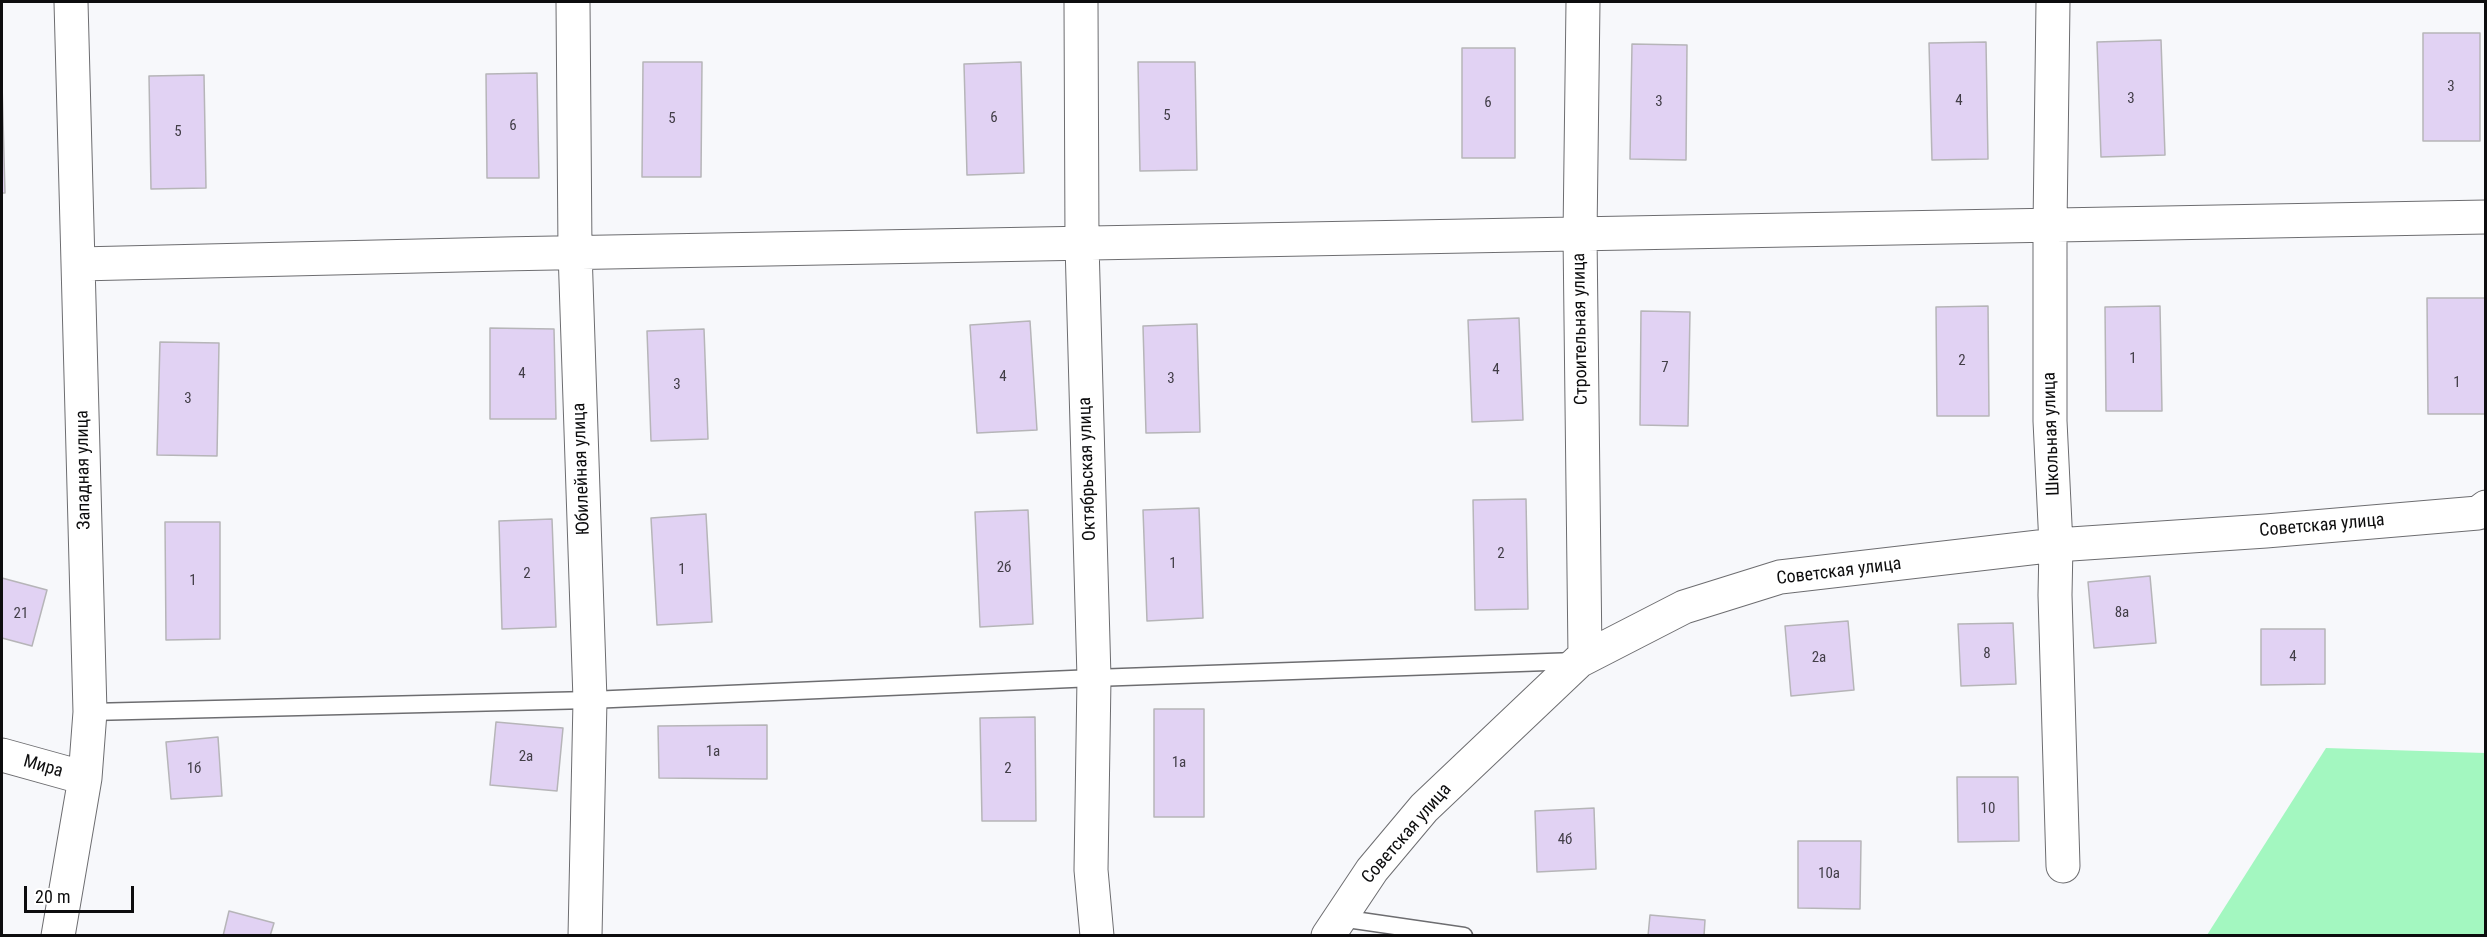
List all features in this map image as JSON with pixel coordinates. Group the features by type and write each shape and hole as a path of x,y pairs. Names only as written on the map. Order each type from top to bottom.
{"street":[{"name":"Западная улица","path":"58,936 86,778 90,712 71,2"},
{"name":"Юбилейная улица","path":"573,2 575,251 590,700 585,936"},
{"name":"Октябрьская улица","path":"1082,2 1082,244 1094,678 1091,870 1097,936"},
{"name":"Строительная улица","path":"1582,658 1580,235 1583,2"},
{"name":"Школьная улица","path":"2054,2 2050,226 2050,421 2056,545 2055,595 2063,866"},
{"path":"79,264 575,251 1082,244 2486,217"},
{"name":"Советская улица","path":"1334,927 1372,870 1424,808 1582,658 1684,607 1780,577 2056,545 2266,531 2478,513 2486,507"},
{"name":"Мира","path":"2,755 86,778"}],"lane":[{"path":"90,712 590,700 1582,658"},
{"path":"1334,927 1464,936"}],"green space":[{"path":"2326,748 2485,753 2485,935 2207,935"}],"building":[{"path":"2423,33 2480,33 2480,141 2423,141"},
{"path":"2161,40 2165,155 2101,157 2097,42"},
{"path":"1986,42 1988,159 1932,160 1929,43"},
{"path":"1632,44 1687,45 1686,160 1630,159"},
{"path":"1462,48 1515,48 1515,158 1462,158"},
{"path":"643,62 702,62 701,177 642,177"},
{"path":"1021,62 1024,173 967,175 964,64"},
{"path":"1138,62 1195,62 1197,170 1140,171"},
{"path":"537,73 539,178 487,178 486,74"},
{"path":"204,75 206,188 151,189 149,76"},
{"path":"2,83 5,193 2,193"},
{"path":"2427,298 2485,298 2486,414 2428,414"},
{"path":"1988,306 1989,416 1937,416 1936,307"},
{"path":"2160,306 2162,411 2106,411 2105,307"},
{"path":"1641,311 1690,312 1688,426 1640,425"},
{"path":"1519,318 1523,420 1472,422 1468,320"},
{"path":"1030,321 1037,430 977,433 970,325"},
{"path":"1197,324 1200,432 1146,433 1143,326"},
{"path":"490,328 554,329 556,419 490,419"},
{"path":"704,329 708,439 651,441 647,331"},
{"path":"160,342 219,343 217,456 157,455"},
{"path":"1526,499 1528,609 1475,610 1473,500"},
{"path":"1199,508 1203,618 1147,621 1143,510"},
{"path":"1028,510 1033,624 980,627 975,512"},
{"path":"706,514 712,622 657,625 651,518"},
{"path":"552,519 556,627 502,629 499,521"},
{"path":"165,522 220,522 220,639 166,640"},
{"path":"2150,576 2156,643 2094,648 2088,582"},
{"path":"2,578 47,590 32,646 2,638"},
{"path":"1848,621 1854,690 1791,696 1785,626"},
{"path":"2013,623 2016,684 1961,686 1958,624"},
{"path":"2261,629 2325,629 2325,684 2261,685"},
{"path":"1154,709 1204,709 1204,817 1154,817"},
{"path":"1035,717 1036,821 982,821 980,718"},
{"path":"496,722 563,728 557,791 490,785"},
{"path":"767,725 767,779 659,778 658,726"},
{"path":"218,737 222,796 171,799 166,742"},
{"path":"1957,777 2018,777 2019,841 1958,842"},
{"path":"1594,808 1596,869 1537,872 1535,811"},
{"path":"1798,841 1861,841 1860,909 1798,908"},
{"path":"229,911 274,923 270,936 223,936"},
{"path":"1650,915 1705,920 1704,936 1648,936"}]}
